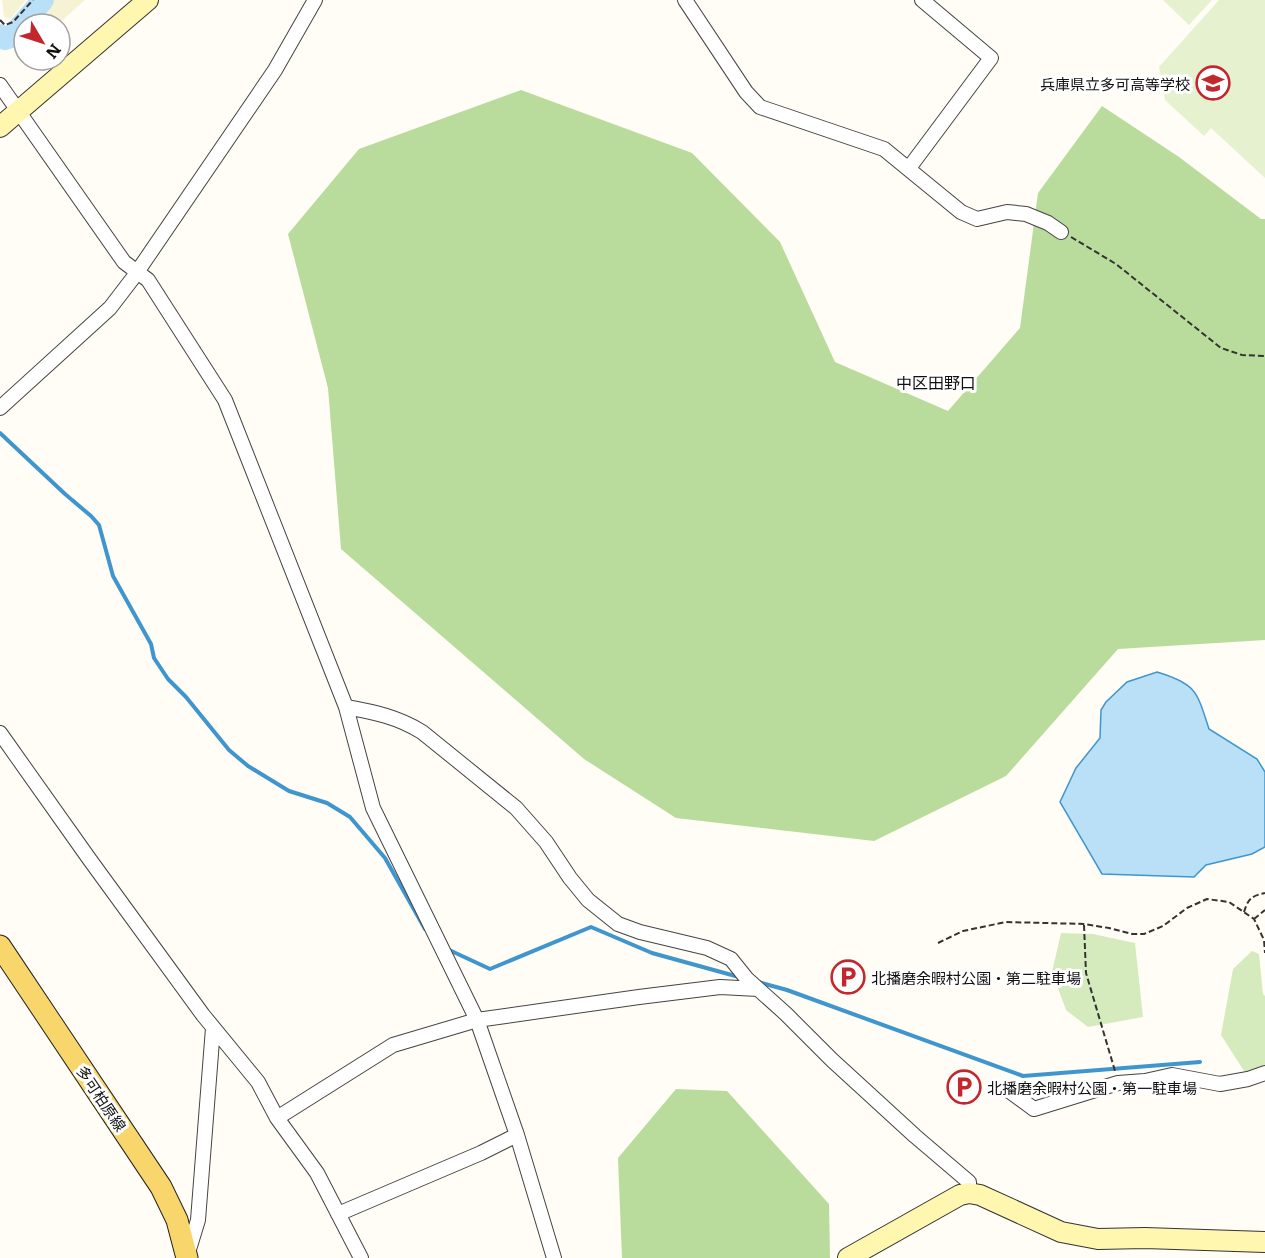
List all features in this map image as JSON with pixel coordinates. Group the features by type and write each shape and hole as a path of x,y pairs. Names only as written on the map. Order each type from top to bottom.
{"main road":[{"name":"多可柏原線","path":"0,946 161,1187 177,1220 187,1258"}],"street":[{"path":"0,127 148,0"},
{"path":"0,408 110,308 275,70 315,0"},
{"path":"685,0 746,93 760,107 884,149 961,212 977,219 1007,212 1026,214 1048,223 1060,232"},
{"path":"909,168 991,58 922,0"},
{"path":"0,85 124,262 148,280 225,400 346,707 373,808 477,1020 518,1135 554,1258"},
{"path":"346,707 386,714 422,732 516,808 546,842 588,900 618,924 707,948 731,959 758,989 832,1060 969,1182 969,1193"},
{"path":"0,733 90,861 213,1028 258,1082 277,1118 317,1173 362,1258"},
{"path":"277,1118 393,1045 477,1020 720,987 758,989"},
{"path":"187,1258 198,1220 213,1028"},
{"path":"1008,1090 1034,1109 1118,1083 1145,1081 1172,1075 1220,1084 1248,1079 1265,1072"},
{"path":"338,1214 518,1135"},
{"path":"848,1258 960,1195 969,1193 980,1195 1061,1232 1098,1239 1145,1238 1265,1242"}],"path":[{"path":"0,20 5,25 14,22 33,0"},
{"path":"1060,232 1081,241 1116,264 1221,348 1242,355 1265,356"},
{"path":"1244,912 1248,900 1253,895 1265,893"},
{"path":"938,943 963,932 1006,922 1084,924 1132,934 1143,934 1163,926 1187,908 1207,899 1229,902 1254,919 1264,940 1265,952"},
{"path":"1254,919 1265,910"},
{"path":"1084,924 1086,973 1118,1083"}],"shaded area":[{"path":"2,0 26,0 16,12 12,12 10,19 4,16"},
{"path":"48,0 85,0 72,12 37,12"}],"green space":[{"path":"1163,0 1212,0 1189,25"},
{"name":"兵庫県立多可高等学校","path":"1219,0 1265,0 1265,178 1211,128 1204,136 1165,100 1159,67"},
{"path":"521,90 692,153 780,242 835,362 948,411 1020,328 1038,193 1102,106 1179,157 1261,219 1265,219 1265,640 1118,649 1006,776 874,841 676,818 584,759 341,549 328,388 288,234 359,149"},
{"path":"1061,933 1093,934 1135,943 1143,1017 1088,1027 1066,1010 1052,972"},
{"path":"1252,951 1259,954 1265,996 1265,1066 1246,1074 1221,1035 1233,969"},
{"path":"676,1089 727,1091 829,1204 830,1258 622,1258 618,1158"}],"water":[{"path":"1157,672 1180,681 1194,691 1209,729 1257,759 1265,772 1265,847 1252,854 1206,865 1194,877 1102,874 1060,802 1076,768 1100,738 1101,710 1106,702 1127,682"}],"waterway":[{"path":"0,35 5,39 11,37 43,0"},
{"path":"0,433 99,525 113,576 151,644 154,658 168,679 186,697 229,750 248,766 289,791 327,803 350,817 385,858 425,929"},
{"path":"447,949 490,969 591,927 652,953 739,977"},
{"path":"758,982 787,990 1023,1076 1200,1062"}],"place":[{"name":"兵庫県立多可高等学校","path":"1213,83"},
{"name":"北播磨余暇村公園・第二駐車場","path":"848,977"},
{"name":"北播磨余暇村公園・第一駐車場","path":"964,1087"}],"district":[{"name":"中区田野口","path":"936,382"}]}
